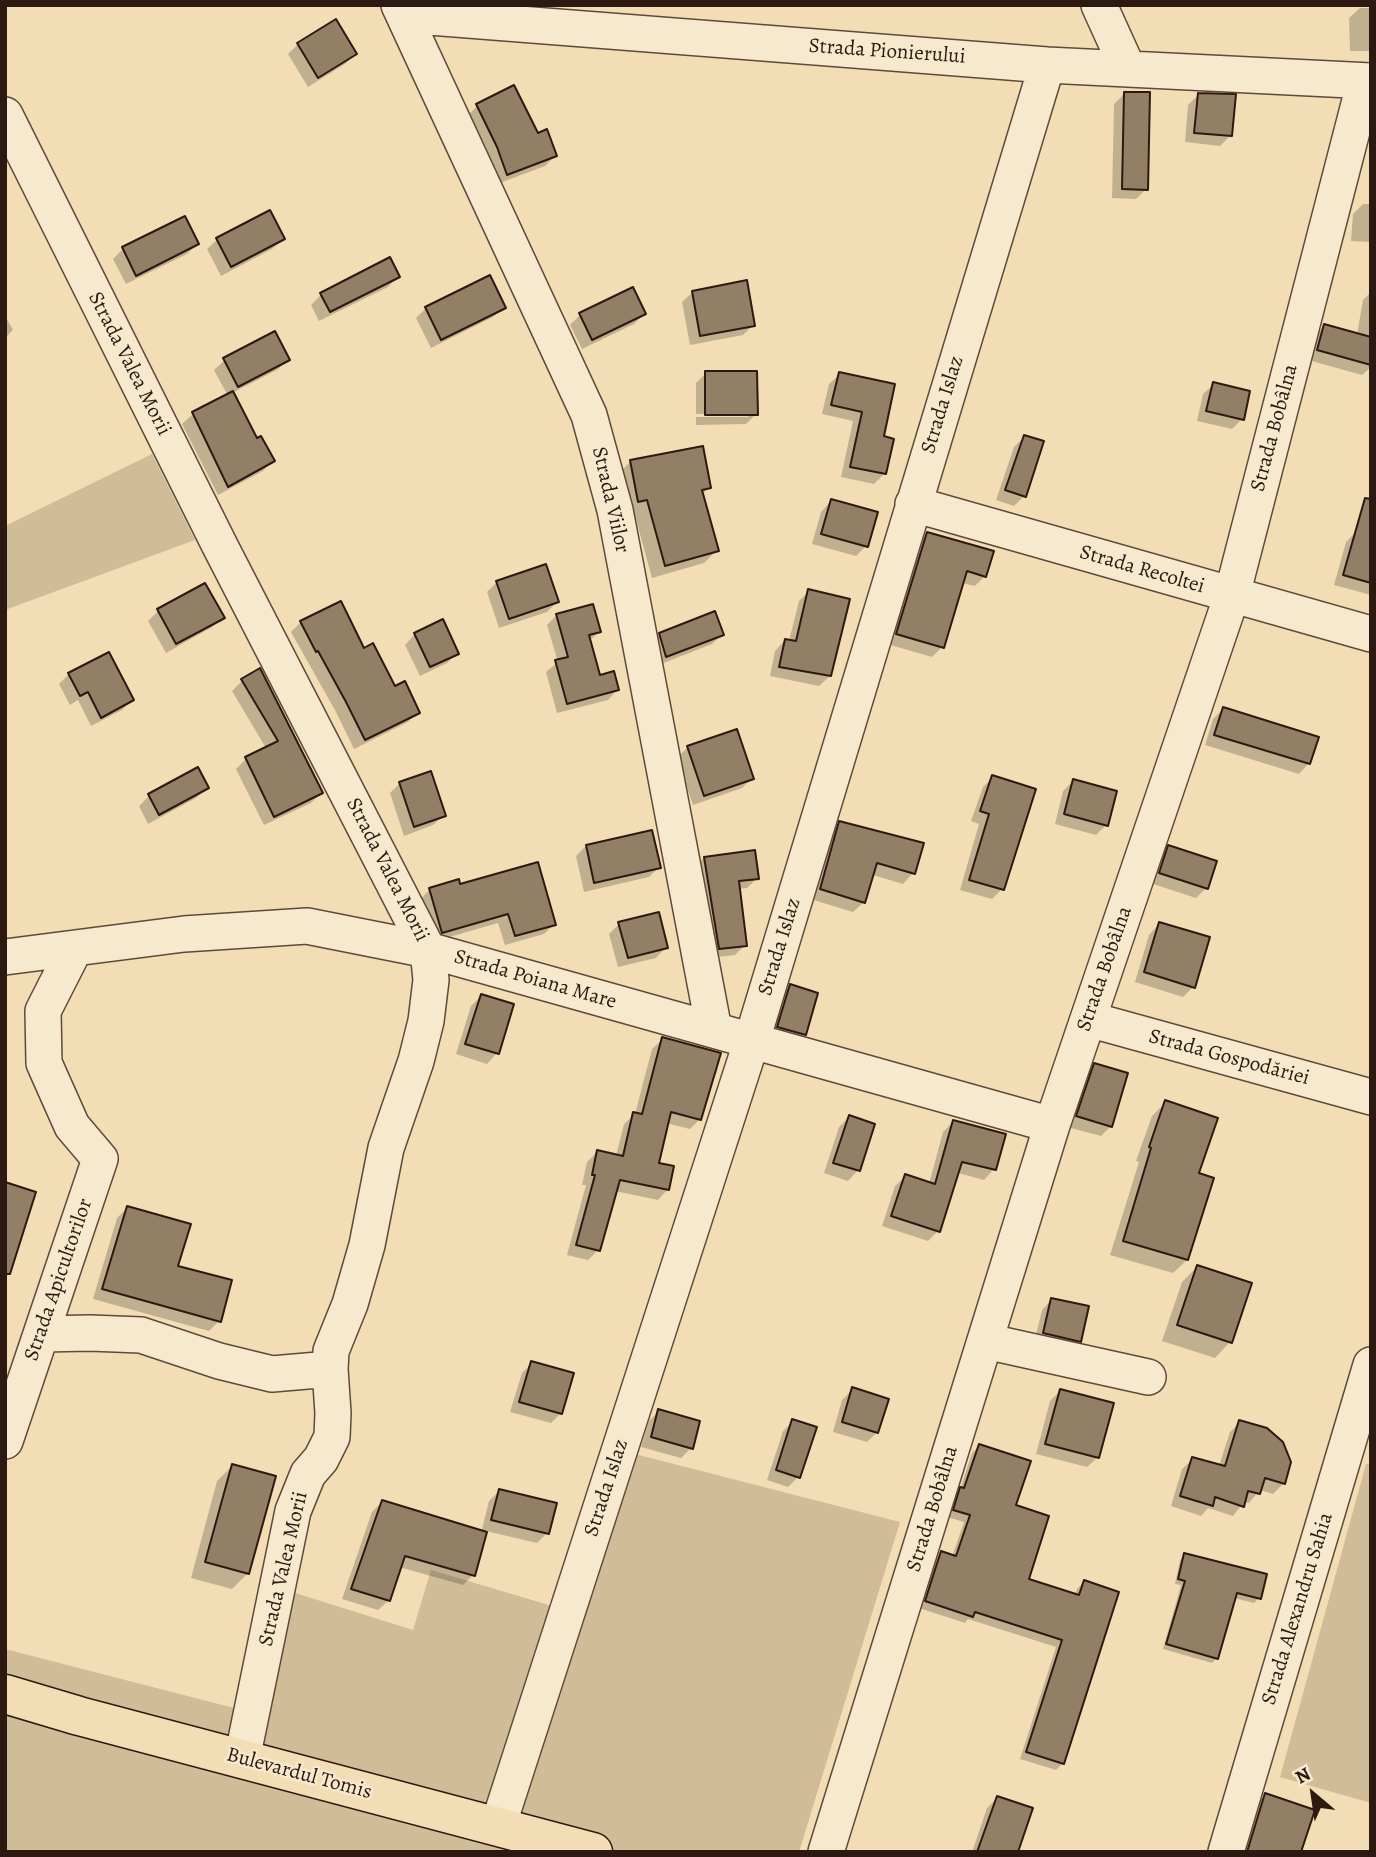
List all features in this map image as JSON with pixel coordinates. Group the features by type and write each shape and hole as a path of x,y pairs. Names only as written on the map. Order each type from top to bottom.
{"main road":[{"name":"Bulevardul Tomis","path":"5,1694 242,1759 501,1839"},
{"name":"Bulevardul Tomis","path":"5,1717 73,1737 501,1839 593,1852"}],"street":[{"path":"1099,5 1128,69"},
{"name":"Strada Pionierului","path":"402,10 1047,65 1368,81"},
{"name":"Strada Viilor","path":"402,10 589,415 615,510 714,1030"},
{"name":"Strada Islaz","path":"501,1839 752,1041 1047,65"},
{"name":"Strada Bobâlna","path":"826,1852 1052,1125 1231,595 1368,81"},
{"name":"Strada Valea Morii","path":"5,116 220,546 428,950 432,980 426,1021 416,1061 386,1148 367,1245 350,1304 331,1351 332,1437 321,1459 308,1474 293,1511 242,1759"},
{"name":"Strada Recoltei","path":"913,504 1371,634"},
{"name":"Strada Poiana Mare","path":"5,957 184,934 307,926 428,950 1052,1125"},
{"name":"Strada Apicultorilor","path":"7,1431 100,1159 72,1126 44,1063 43,1011 75,948"},
{"name":"Strada Gospodăriei","path":"1088,1019 1371,1097"},
{"path":"41,1334 141,1335 219,1361 272,1374 330,1369"},
{"path":"985,1341 1148,1377"},
{"name":"Strada Alexandru Sahia","path":"1226,1852 1359,1443 1371,1365"}],"shaded area":[{"path":"152,454 195,540 5,610 5,526"},
{"path":"635,1454 900,1522 799,1852 5,1852 5,1649 265,1716 292,1592 413,1630 431,1570 579,1614"},
{"path":"1366,1464 1371,1465 1371,1803 1280,1777"}],"building":[{"path":"336,19 357,54 318,78 297,43"},
{"path":"514,85 538,133 547,129 557,156 507,175 476,104"},
{"path":"1124,92 1150,92 1148,190 1122,189"},
{"path":"1198,93 1236,94 1232,136 1194,133"},
{"path":"270,210 285,239 231,267 216,238"},
{"path":"185,216 199,244 136,276 122,247"},
{"path":"390,257 400,277 330,312 320,293"},
{"path":"490,275 506,308 441,340 425,307"},
{"path":"747,280 755,326 700,336 692,291"},
{"path":"633,287 646,314 592,340 579,313"},
{"path":"1324,324 1371,337 1371,365 1317,350"},
{"path":"275,331 290,360 238,387 223,358"},
{"path":"705,371 757,371 758,415 705,415"},
{"path":"839,372 895,384 884,436 894,439 886,474 850,467 862,412 831,405"},
{"path":"1213,382 1250,391 1244,420 1206,411"},
{"path":"233,391 257,438 261,436 275,461 228,487 192,412"},
{"path":"1024,435 1044,441 1026,497 1005,490"},
{"path":"703,446 711,488 702,490 719,551 665,566 647,500 638,502 630,460"},
{"path":"1365,498 1371,499 1371,583 1343,575"},
{"path":"831,499 878,512 868,547 821,534"},
{"path":"927,532 994,551 986,577 967,571 944,648 896,634"},
{"path":"546,564 559,602 509,619 496,581"},
{"path":"205,583 225,618 176,644 157,609"},
{"path":"808,589 850,599 831,676 779,667 785,639 796,641"},
{"path":"341,601 364,648 373,643 395,686 405,681 420,713 365,740 300,621"},
{"path":"593,604 601,632 589,635 600,675 614,671 619,690 567,704 555,660 568,657 556,614"},
{"path":"715,611 724,635 666,657 659,633"},
{"path":"443,619 459,654 430,667 414,633"},
{"path":"109,652 134,700 101,718 88,692 80,696 68,673"},
{"path":"260,668 323,793 274,817 245,757 278,741 241,679"},
{"path":"1223,707 1319,737 1310,764 1214,735"},
{"path":"737,729 754,779 704,796 687,746"},
{"path":"198,767 209,788 159,815 148,794"},
{"path":"431,771 446,816 414,827 399,782"},
{"path":"992,775 1036,789 1004,890 969,880 989,814 980,811"},
{"path":"1073,779 1117,791 1108,826 1064,814"},
{"path":"839,821 924,843 915,874 877,863 865,903 820,889"},
{"path":"652,830 661,868 594,883 586,845"},
{"path":"1168,845 1217,861 1208,889 1159,873"},
{"path":"755,850 759,879 739,881 747,946 719,949 704,857"},
{"path":"538,862 556,925 515,936 508,914 442,933 429,888 459,879 460,884"},
{"path":"659,912 668,948 628,958 618,922"},
{"path":"1159,922 1210,937 1195,988 1144,972"},
{"path":"790,984 818,993 806,1035 777,1027"},
{"path":"481,994 514,1004 499,1054 465,1044"},
{"path":"662,1037 721,1053 701,1120 671,1112 659,1163 674,1166 669,1190 620,1180 600,1251 576,1245 595,1175 592,1175 597,1150 623,1156 633,1112 642,1114"},
{"path":"1094,1063 1128,1073 1112,1127 1076,1116"},
{"path":"1165,1100 1218,1118 1199,1173 1214,1178 1188,1260 1123,1241"},
{"path":"849,1115 875,1124 860,1171 833,1163"},
{"path":"953,1120 1006,1134 996,1170 962,1162 940,1232 891,1216 905,1174 935,1184"},
{"path":"5,1182 36,1192 10,1274 5,1274"},
{"path":"127,1206 191,1224 178,1266 232,1280 221,1322 102,1289"},
{"path":"1197,1265 1252,1283 1232,1343 1177,1325"},
{"path":"1051,1298 1089,1306 1081,1342 1043,1333"},
{"path":"531,1361 574,1373 562,1414 519,1402"},
{"path":"852,1387 889,1399 878,1433 842,1422"},
{"path":"1060,1389 1114,1403 1099,1458 1045,1444"},
{"path":"658,1409 700,1421 693,1449 651,1437"},
{"path":"792,1419 817,1427 800,1478 776,1470"},
{"path":"1239,1420 1267,1428 1283,1442 1291,1462 1285,1484 1265,1478 1260,1494 1248,1491 1244,1507 1215,1497 1213,1506 1180,1496 1192,1457 1225,1466"},
{"path":"979,1444 1031,1461 1016,1505 1049,1516 1029,1579 1079,1595 1084,1580 1119,1592 1064,1764 1026,1752 1062,1640 975,1612 973,1617 925,1601 941,1551 956,1556 970,1515 953,1510 960,1487 964,1488"},
{"path":"232,1464 276,1476 249,1574 205,1562"},
{"path":"499,1489 557,1503 549,1534 491,1520"},
{"path":"382,1500 487,1532 475,1576 405,1556 390,1601 351,1589"},
{"path":"1184,1553 1267,1574 1261,1599 1237,1593 1218,1659 1166,1644 1185,1581 1178,1579"},
{"path":"1265,1793 1315,1810 1301,1852 1247,1852"},
{"path":"997,1796 1033,1808 1018,1852 977,1852"}]}
